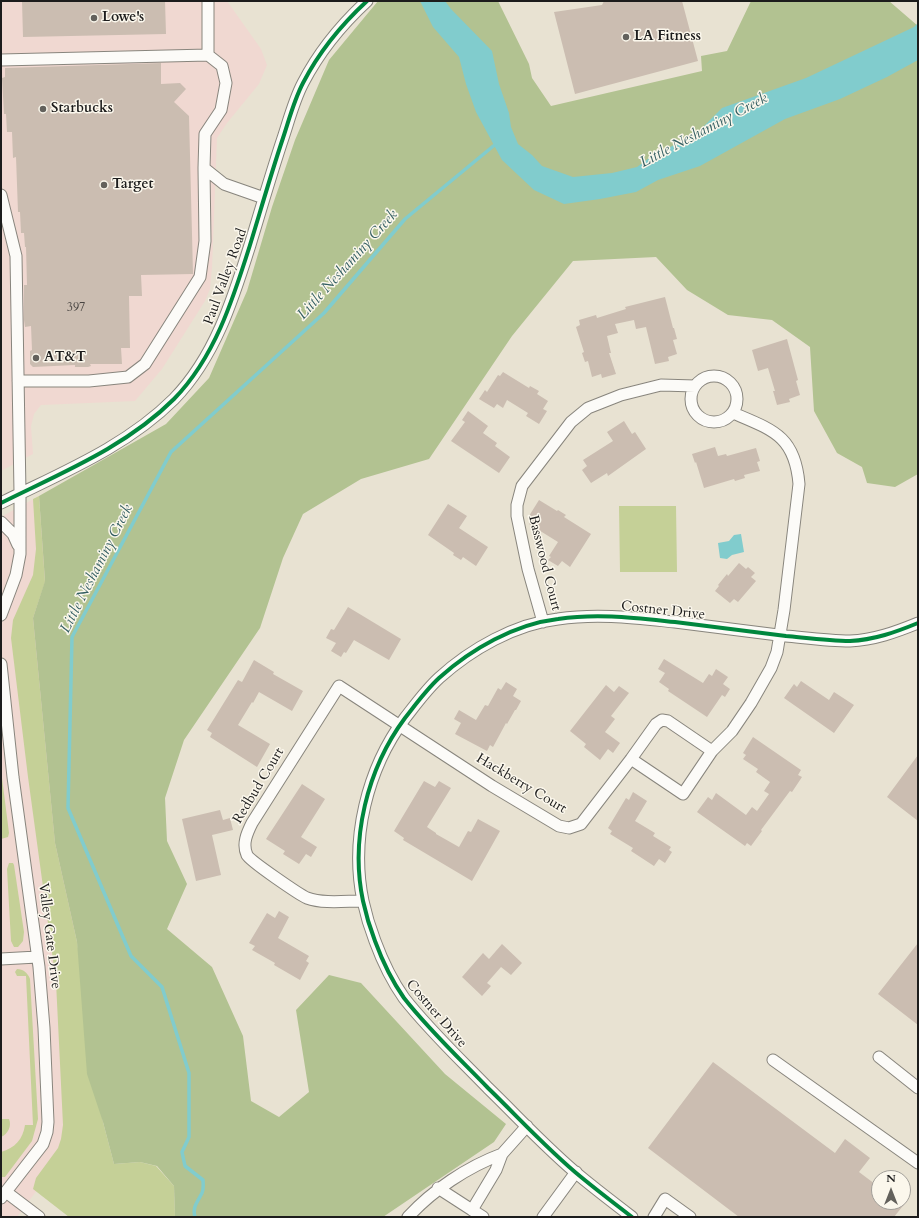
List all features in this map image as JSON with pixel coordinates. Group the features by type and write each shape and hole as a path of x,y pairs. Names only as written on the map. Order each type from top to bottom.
{"street":[{"path":"208,1 208,55"},
{"name":"Paul Valley Road","path":"1,503 86,460 134,433 175,398 204,359 222,325 239,280 264,198 303,83 327,44 344,23 367,1"},
{"path":"1,60 208,55 222,66 226,82 221,110 205,134 205,241 200,277 145,364 128,377 89,381 18,381"},
{"path":"204,168 224,184 264,198"},
{"path":"1,195 16,256 20,493 20,548 16,575 1,615"},
{"path":"713,376 723,378 732,384 737,393 737,403 733,413 726,420 716,422 706,421 697,415 692,406 691,396 695,386 703,379 713,376"},
{"name":"Basswood Court","path":"544,622 528,569 516,516 522,486 571,422 588,408 621,395 661,385 695,386"},
{"path":"631,759 683,794 712,751 732,731 771,668 777,652 799,484 798,469 794,456 784,440 765,427 733,413"},
{"path":"1,522 13,534 20,548"},
{"name":"Costner Drive","path":"632,1217 576,1172 527,1126 439,1038 404,997 380,954 363,901 359,870 359,853 363,812 367,796 387,748 399,726 429,688 457,663 495,640 514,632 556,619 581,616 626,617 780,635 852,641 893,633 918,623"},
{"name":"Valley Gate Drive","path":"1,664 13,777 37,957 47,1081 48,1122 47,1132 43,1144 4,1195"},
{"name":"Redbud Court","path":"363,901 323,901 307,898 260,867 247,856 245,838 252,823 339,686 399,726"},
{"name":"Hackberry Court","path":"399,726 492,786 559,826 569,828 581,824 656,724 662,720 668,721 712,751"},
{"path":"1,958 37,957"},
{"path":"879,1057 918,1088"},
{"path":"773,1060 918,1163"},
{"path":"472,1210 496,1170 502,1154 527,1126"},
{"path":"408,1217 438,1188 489,1159 502,1154"},
{"path":"543,1217 576,1172"},
{"path":"438,1188 483,1217"},
{"path":"4,1195 39,1217"},
{"path":"654,1217 666,1199 690,1217"}],"shaded area":[{"path":"1,1 227,1 261,49 267,65 259,84 227,123 217,138 210,289 205,301 162,369 135,401 41,405 34,414 31,426 33,454 1,471"},
{"path":"39,496 90,1119 17,1217 1,1217 1,517"}],"green space":[{"path":"378,1 498,1 529,64 532,78 551,106 702,71 701,56 727,51 751,1 889,1 918,26 918,474 895,487 867,483 862,467 837,453 814,411 810,347 772,320 728,315 687,290 656,257 573,261 512,336 429,459 361,479 303,514 283,558 260,628 184,740 165,798 167,841 187,884 167,929 212,967 243,1036 251,1101 279,1117 309,1092 296,1010 329,975 361,983 445,1074 506,1124 494,1142 383,1217 175,1217 174,1186 157,1166 140,1162 114,1164 103,1122 87,1074 77,942 55,843 33,618 45,581 39,496 166,424 209,378 247,291 272,207 295,140 329,60"},
{"path":"39,496 45,582 33,618 55,843 77,942 103,1122 114,1164 140,1162 156,1166 174,1186 175,1217 69,1217 33,1189 36,1178 58,1148 63,1125 56,982 11,638 13,620 33,575 36,549 33,499"},
{"path":"619,506 676,506 677,572 620,572"},
{"path":"1,770 9,833 8,837 1,839"},
{"path":"9,863 13,863 14,865 24,932 23,941 18,947 14,947 11,941 7,869"},
{"path":"17,969 25,972 30,979 38,1119 32,1141 5,1177 1,1177 1,1152 18,1142 25,1125 33,1125 26,976 17,976 15,972"},
{"path":"1,1119 9,1119 10,1127 1,1137"}],"water":[{"path":"420,1 445,1 492,51 499,84 509,113 511,127 518,144 532,155 542,166 573,177 612,173 637,167 648,159 698,132 722,108 806,78 914,27 918,23 918,60 887,77 840,99 785,119 700,166 658,180 636,192 564,204 534,190 502,160 476,112 466,84 459,57 433,27"},
{"path":"741,534 744,552 732,555 727,559 720,558 718,543 729,541 734,535"}],"building":[{"name":"Lowe's","path":"22,1 165,1 166,34 23,37"},
{"name":"LA Fitness","path":"604,1 682,1 698,61 575,94 554,12 602,5"},
{"name":"Target","path":"161,63 161,84 180,83 186,89 174,102 189,116 193,274 141,275 142,296 129,296 130,348 121,348 122,364 90,364 91,366 88,367 75,367 75,365 33,367 30,364 30,351 32,350 31,326 25,327 24,320 24,285 27,285 26,247 24,233 21,233 20,212 18,212 16,157 13,158 12,132 7,132 6,114 4,114 2,78 5,77 5,68"},
{"path":"665,297 677,339 673,340 677,354 668,357 669,361 655,364 646,327 636,329 634,320 615,324 618,333 607,336 611,353 609,353 616,374 602,378 601,374 592,377 588,361 585,362 582,353 584,352 576,327 580,325 579,320 596,315 597,318 626,309 625,307"},
{"path":"787,339 798,380 796,381 800,395 789,399 790,402 777,405 773,391 775,391 768,368 758,371 752,350"},
{"path":"503,372 529,388 530,386 539,391 537,394 548,401 543,409 547,411 539,424 526,416 528,413 507,400 503,408 497,404 494,408 479,399 485,390 487,392 498,375 500,376"},
{"path":"468,411 488,426 483,433 497,443 495,446 510,457 499,473 451,441 465,422 462,420"},
{"path":"624,421 632,434 635,432 646,449 608,476 607,473 591,483 582,470 587,466 583,460 613,441 607,432"},
{"path":"715,447 718,456 726,454 727,456 756,448 760,461 757,462 760,471 744,475 745,478 735,481 734,479 704,488 692,454"},
{"path":"539,500 566,515 564,517 591,534 570,567 562,561 558,566 548,560 558,542 529,524 532,518 529,516"},
{"path":"448,504 467,516 459,528 488,547 476,566 463,557 461,560 453,555 454,553 428,535"},
{"path":"739,563 746,569 748,567 755,573 751,577 756,581 738,602 734,599 730,603 715,591 727,574 728,576"},
{"path":"348,607 401,639 389,660 354,640 346,653 344,652 341,657 331,651 336,643 326,638 331,629 334,630"},
{"path":"664,659 703,683 709,674 712,676 716,669 728,677 723,684 730,689 725,697 722,695 707,717 668,691 669,689 659,682 665,673 658,669"},
{"path":"254,660 274,672 273,674 303,691 292,711 259,692 238,725 270,744 257,767 210,737 212,733 207,730 238,680 242,682"},
{"path":"801,681 829,700 834,692 854,705 834,733 784,698 794,684 797,687"},
{"path":"506,682 517,689 513,696 521,701 507,724 506,723 493,747 490,745 487,751 455,734 461,723 454,719 459,710 476,720 485,705 488,706 498,688 501,690"},
{"path":"606,685 614,692 619,686 629,693 611,716 615,719 605,732 620,743 613,753 608,749 600,760 584,747 586,744 570,731"},
{"path":"753,737 801,770 798,775 802,777 792,792 790,791 761,830 762,831 751,846 747,843 745,846 697,812 708,797 712,800 716,793 746,815 752,807 757,811 769,794 764,791 770,782 756,772 758,769 743,759 746,755 743,753"},
{"path":"918,755 918,821 887,797"},
{"path":"424,781 435,787 439,781 451,788 427,827 436,834 459,847 468,831 471,832 478,819 500,831 472,881 403,840 404,838 394,831"},
{"path":"302,784 325,799 301,837 317,847 311,857 306,854 299,864 283,854 285,851 266,839"},
{"path":"633,792 647,801 635,821 655,833 653,836 671,847 669,850 672,852 665,863 659,859 654,866 631,851 633,848 610,834 612,831 608,828 626,798 629,800"},
{"path":"220,810 223,820 230,818 233,830 212,835 221,875 196,881 182,819"},
{"path":"279,911 289,917 278,938 309,956 306,961 309,963 300,980 252,950 255,946 249,943 267,913 275,918"},
{"path":"918,943 918,1025 878,994"},
{"path":"502,944 522,963 511,975 501,967 487,983 491,986 482,996 462,977 483,953 489,959"},
{"path":"713,1062 835,1153 845,1139 870,1158 859,1172 871,1181 871,1210 900,1210 894,1217 739,1217 648,1148"}],"waterway":[{"name":"Little Neshaminy Creek","path":"195,1217 194,1210 203,1191 203,1180 185,1166 182,1152 189,1137 189,1073 162,987 131,956 68,808 72,637 171,452 324,313 405,219 497,143"}],"cycle path":[{"path":"1,503 69,470 114,445 155,416 174,399 188,383 212,346 237,286 274,165 300,90 316,60 331,39 367,1"},
{"path":"632,1217 569,1167 534,1134 424,1021 404,998 391,978 375,941 365,911 360,877 359,853 365,805 381,759 405,718 425,692 439,678 479,648 510,632 526,626 573,617 602,616 675,622 786,636 850,641 885,635 918,623"}],"place":[{"name":"Lowe's","path":"94,18"},
{"name":"LA Fitness","path":"626,37"},
{"name":"Starbucks","path":"43,109"},
{"name":"Target","path":"104,185"},
{"name":"AT&T","path":"36,358"}]}
